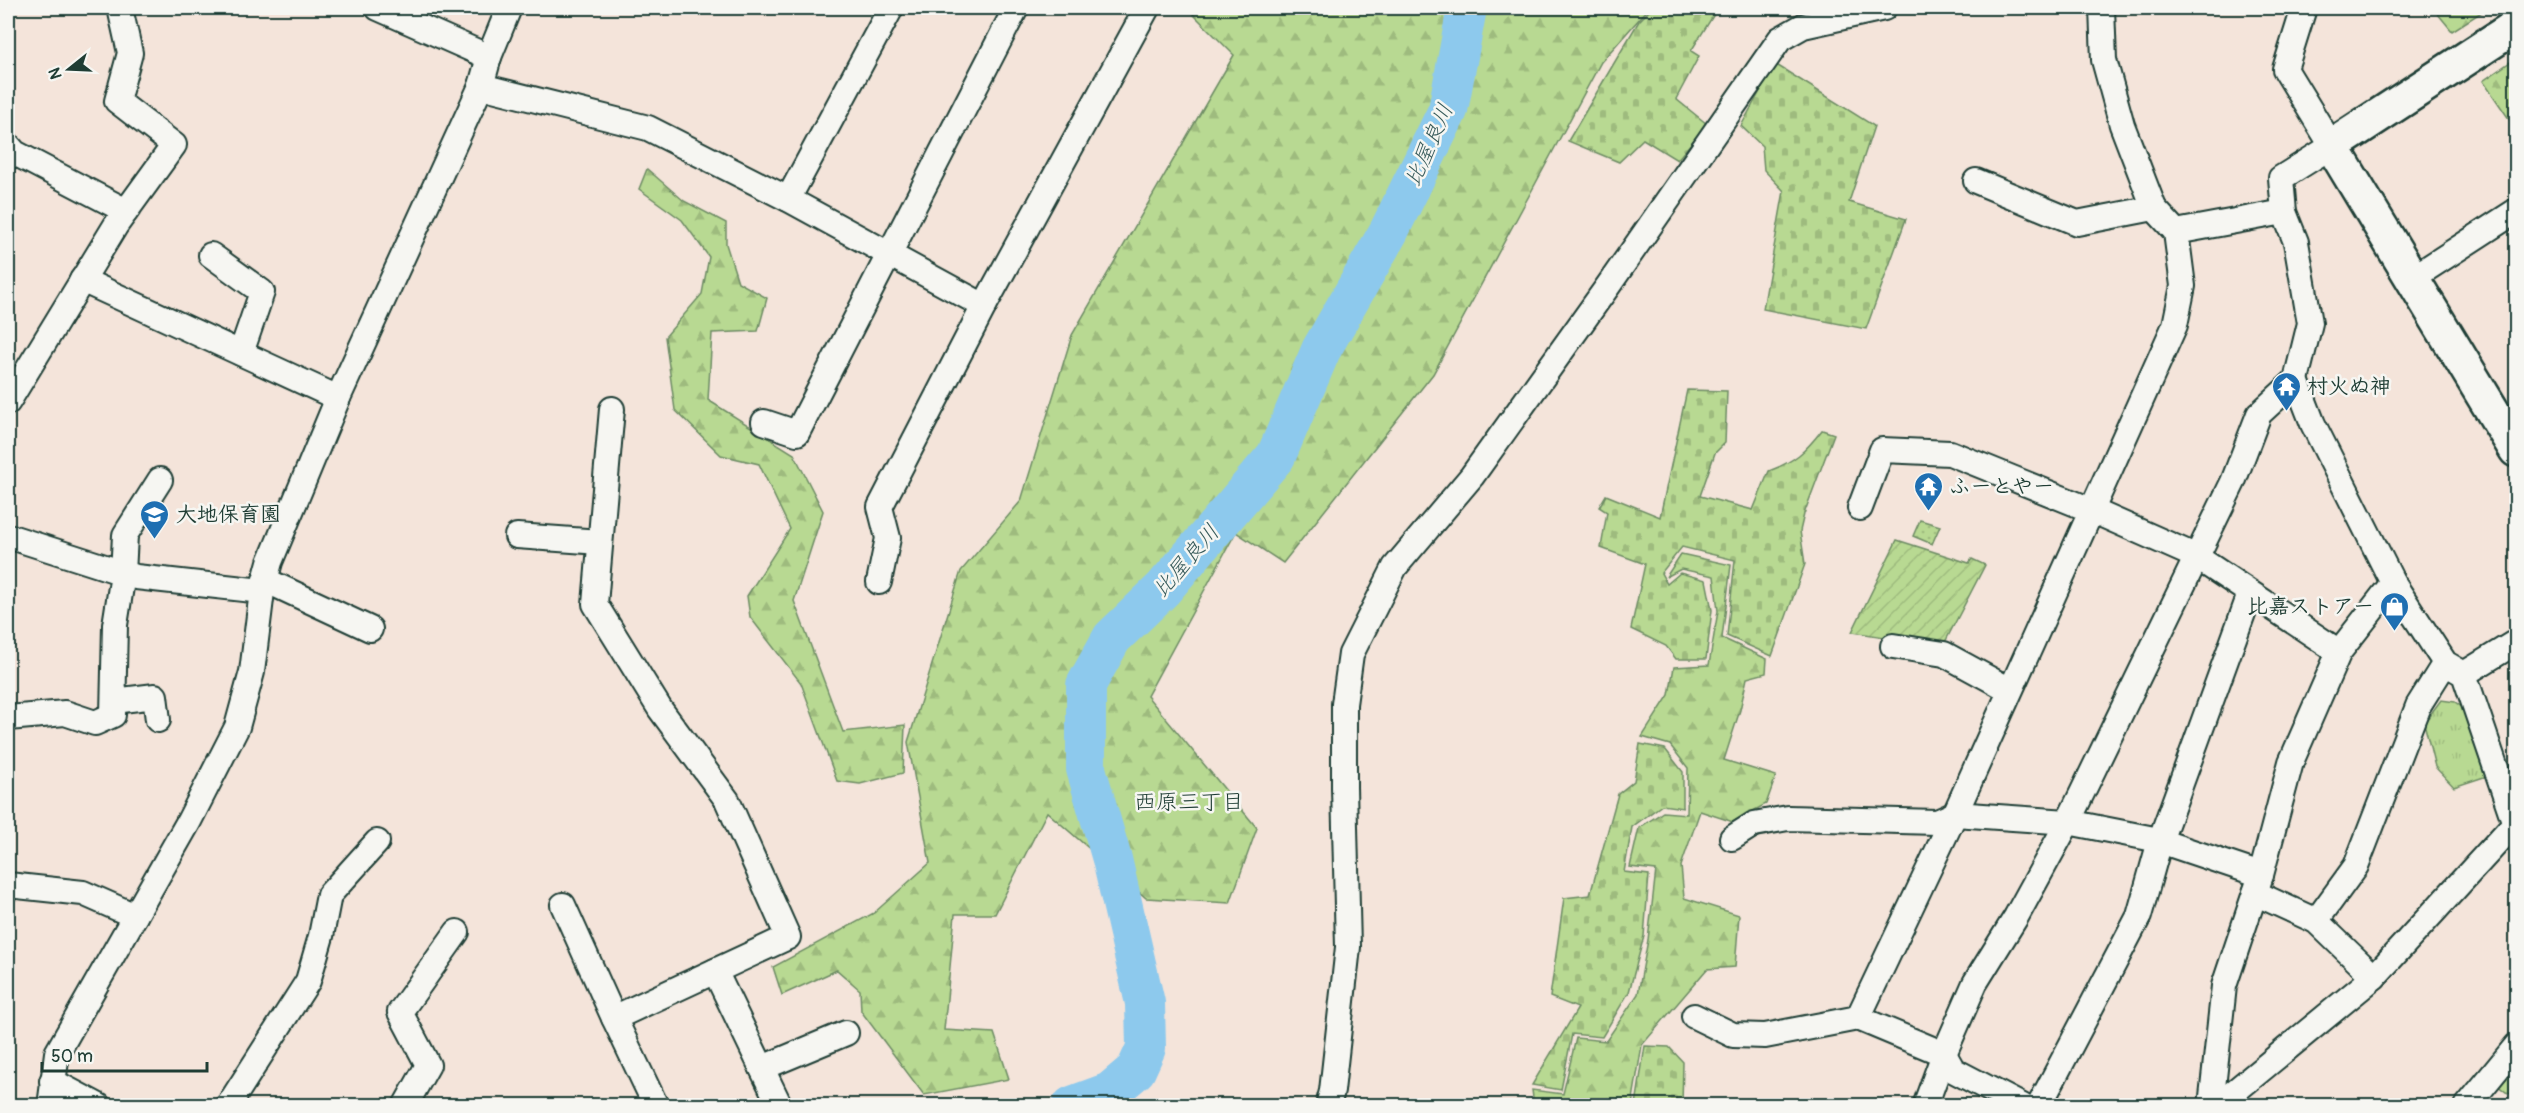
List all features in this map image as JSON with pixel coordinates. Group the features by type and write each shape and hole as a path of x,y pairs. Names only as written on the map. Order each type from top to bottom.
{"street":[{"path":"8,402 126,211 174,145 117,101 130,53 120,8"},
{"path":"378,8 489,57"},
{"path":"50,1106 57,1053 189,821 237,727 252,672 264,586 270,562 338,398 481,86 489,57 509,8"},
{"path":"788,199 891,8"},
{"path":"764,422 797,433 1016,8"},
{"path":"879,582 888,538 880,507 984,306 1147,8"},
{"path":"1328,1106 1332,1091 1348,947 1344,704 1352,654 1395,567 1472,476 1608,286 1779,39 1803,26 1884,8"},
{"path":"1858,1018 1955,814 2175,325 2182,286 2176,232 2154,208 2122,125 2104,60 2102,8"},
{"path":"2304,8 2285,69 2517,450"},
{"path":"1925,1106 1944,1054 1975,982 2016,917 2068,822 2195,556 2233,482 2259,414 2296,380 2310,323 2296,242 2284,212 2281,178 2517,26"},
{"path":"481,86 648,128 788,199 984,306"},
{"path":"8,145 15,153 126,211"},
{"path":"1976,181 2077,223 2154,208"},
{"path":"2411,279 2517,211"},
{"path":"2176,232 2284,212"},
{"path":"212,255 262,292 241,353"},
{"path":"82,280 338,398"},
{"path":"2217,1106 2374,977 2516,825 2455,668 2393,583 2313,424 2296,380"},
{"path":"612,409 595,604 660,709 727,800 788,937 615,1018"},
{"path":"1860,508 1882,450 1950,453 2091,510 2195,556 2339,652"},
{"path":"8,718 65,713 95,723 113,715 116,625 123,574 125,536 160,480"},
{"path":"517,536 600,542"},
{"path":"10,541 123,574 264,586 370,629"},
{"path":"2211,1106 2224,986 2258,884 2291,762 2339,652 2393,583"},
{"path":"2039,1106 2139,916 2160,841 2250,594"},
{"path":"2316,921 2356,866 2418,706 2455,668 2517,642"},
{"path":"1893,646 1944,654 2010,690"},
{"path":"114,701 155,696 158,720"},
{"path":"1732,838 1754,824 1788,818 1938,822 1955,814 2068,822 2160,841 2258,884 2316,921 2374,977"},
{"path":"228,1106 308,981 321,936 329,895 376,842"},
{"path":"8,885 83,893 135,916"},
{"path":"563,905 656,1106"},
{"path":"405,1106 428,1065 400,1012 457,932"},
{"path":"715,971 780,1106"},
{"path":"1694,1016 1733,1035 1765,1036 1858,1018 1944,1054 1953,1070 2022,1106"},
{"path":"762,1068 846,1032"},
{"path":"2466,1106 2517,1046"},
{"path":"52,1081 99,1106"}],"green space":[{"path":"1187,8 1649,8 1601,62 1433,374 1283,563 1236,532 1147,696 1257,828 1230,903 1146,898 1047,812 995,914 955,914 944,1030 994,1033 1009,1079 924,1095 861,1011 860,990 837,970 782,995 773,967 874,913 930,863 908,742 961,571 1021,501 1072,335 1234,55"},
{"path":"1652,8 1718,8 1691,51 1699,56 1676,99 1707,124 1677,160 1643,139 1619,162 1568,141 1639,21"},
{"path":"2433,8 2488,8 2452,31"},
{"path":"2516,58 2516,129 2483,81"},
{"path":"1775,64 1874,126 1849,202 1906,219 1866,329 1763,309 1784,191 1764,170 1762,146 1741,126"},
{"path":"647,169 684,201 726,223 726,244 738,282 767,298 758,331 712,333 708,400 794,454 823,511 794,601 843,732 905,725 903,773 860,784 837,781 801,683 750,617 747,596 790,529 759,464 721,455 675,410 665,337 702,294 709,257 682,220 639,189"},
{"path":"1687,390 1727,391 1725,443 1715,453 1700,496 1753,510 1769,471 1799,455 1822,430 1834,434 1804,514 1800,531 1805,564 1772,656 1727,636 1735,560 1682,547 1661,573 1667,584 1680,573 1706,580 1712,610 1706,659 1676,659 1666,646 1631,629 1645,564 1601,548 1607,512 1599,507 1606,495 1660,517"},
{"path":"1920,520 1940,526 1932,544 1913,536"},
{"path":"1897,540 1969,563 1972,559 1985,565 1943,646 1852,632"},
{"path":"1681,554 1731,565 1722,638 1767,659 1766,673 1747,678 1740,710 1724,760 1776,776 1766,804 1733,822 1700,811 1681,866 1684,898 1739,915 1735,967 1707,969 1642,1045 1632,1105 1534,1105 1532,1090 1563,1094 1576,1038 1606,1041 1638,994 1648,940 1656,870 1630,867 1639,828 1663,812 1687,814 1688,768 1670,745 1642,737 1669,695 1674,667 1709,665 1718,611 1714,576 1681,569 1666,577"},
{"path":"2441,700 2455,702 2463,708 2487,776 2454,787 2435,767 2424,723"},
{"path":"1640,744 1665,749 1683,772 1683,808 1662,805 1632,827 1624,872 1649,875 1644,936 1629,992 1602,1037 1572,1034 1561,1090 1532,1085 1578,1008 1550,997 1564,898 1590,895 1618,794 1634,781"},
{"path":"1645,1046 1669,1047 1683,1062 1682,1105 1636,1105"},
{"path":"2516,1057 2516,1096 2497,1085"}],"waterway":[{"name":"比屋良川","path":"1072,1106 1110,1092 1136,1070 1146,1048 1145,1003 1112,859 1086,769 1086,685 1112,638 1163,589 1276,456 1321,350 1389,231 1448,110 1467,8"}],"place":[{"name":"村火ぬ神","path":"2286,412"},
{"name":"ふーとやー","path":"1928,512"},
{"name":"大地保育園","path":"155,540"},
{"name":"比嘉ストアー","path":"2395,632"}],"district":[{"name":"西原三丁目","path":"1189,802"}]}
